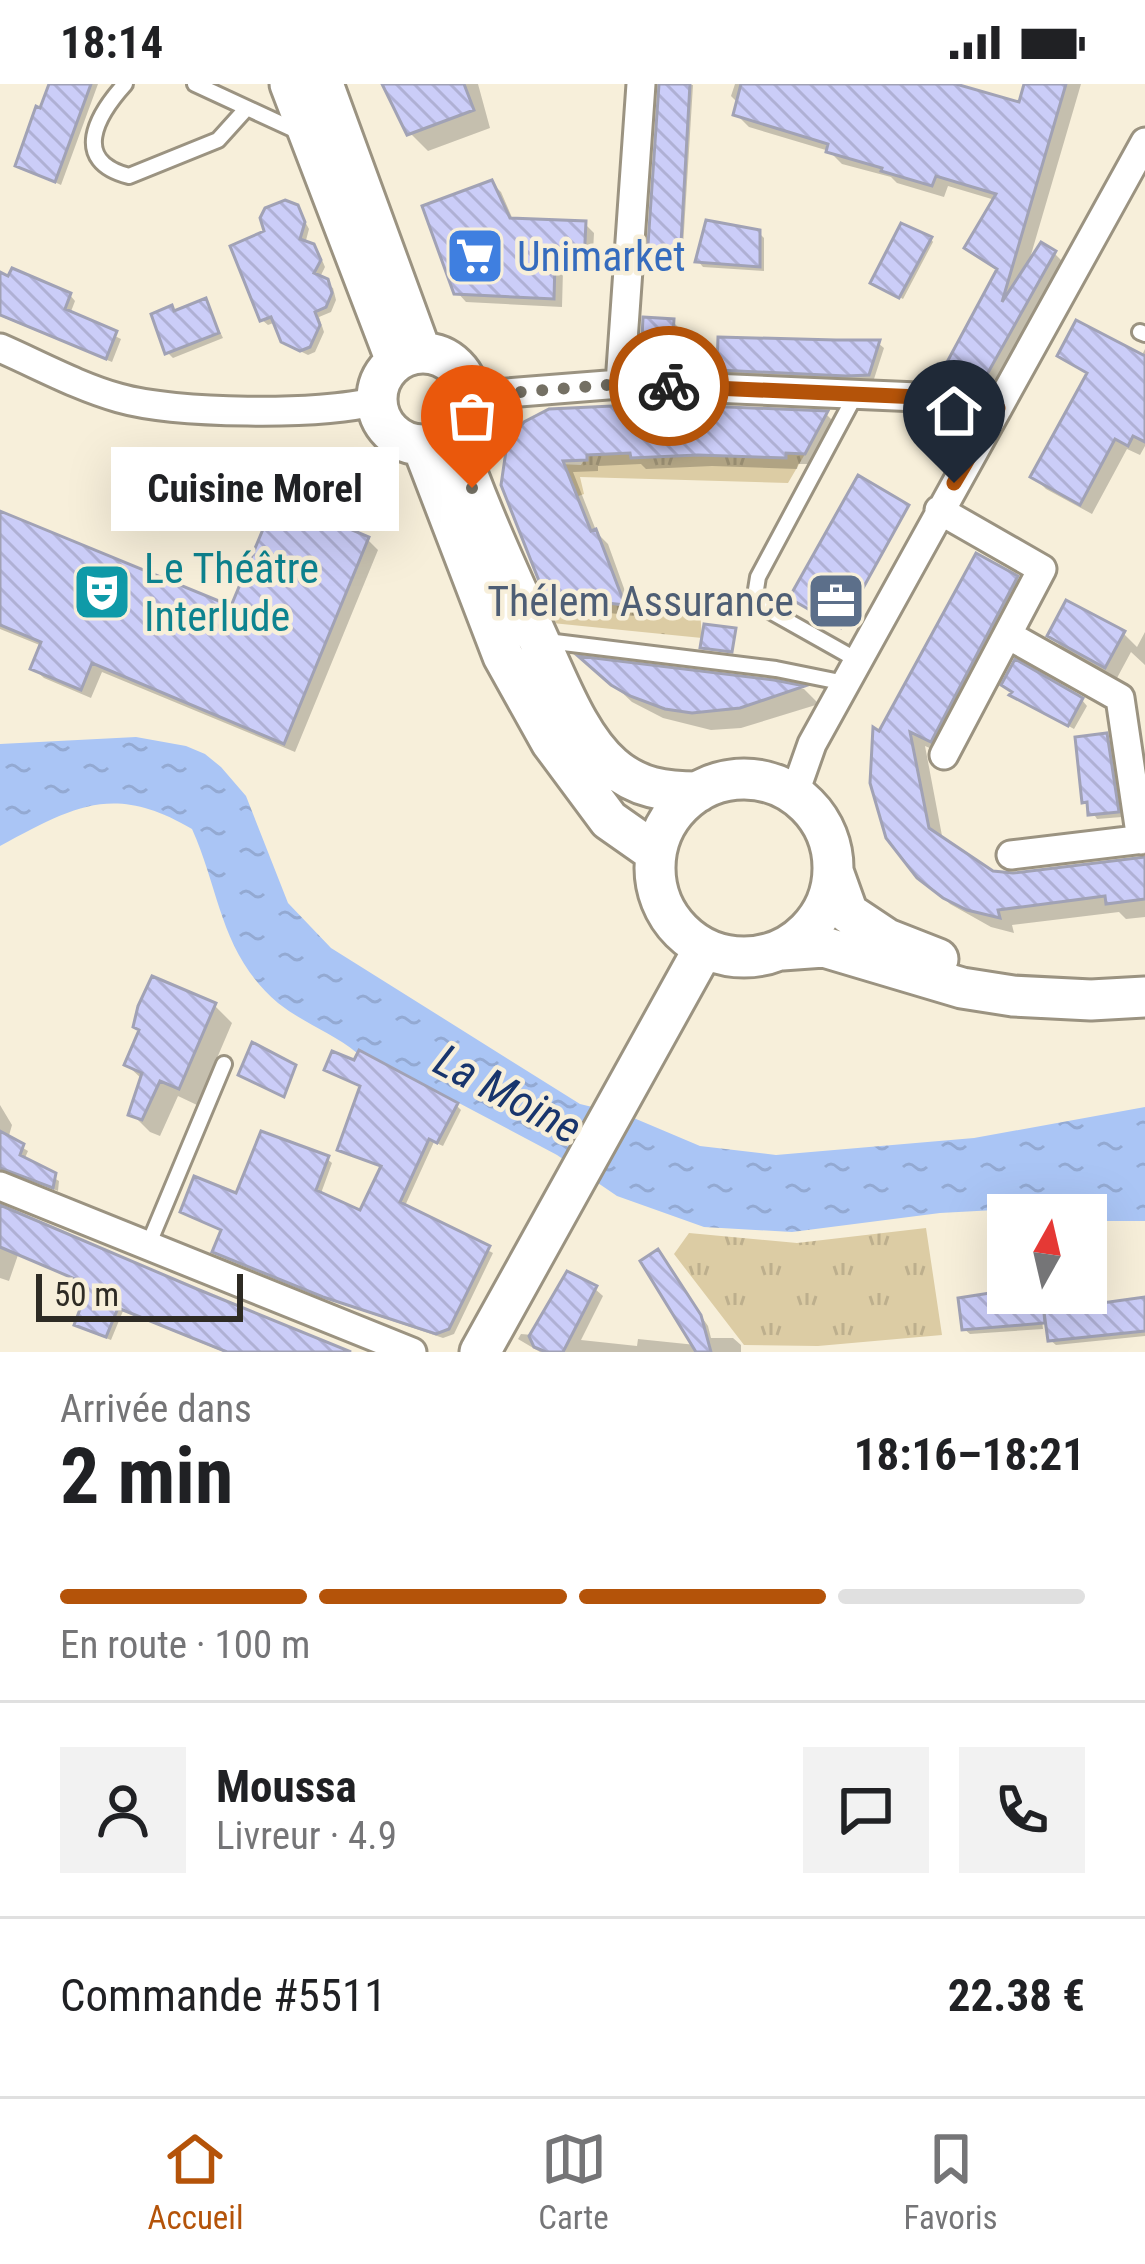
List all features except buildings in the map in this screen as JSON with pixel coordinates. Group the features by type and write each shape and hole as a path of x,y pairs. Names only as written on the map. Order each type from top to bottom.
{"main road":[{"path":"290,84 408,357"},
{"path":"322,84 408,357"},
{"path":"408,357 448,360 459,369 469,396 462,423 438,439 396,437 379,414 376,401 378,386 408,357"},
{"path":"438,439 477,502 539,641 591,740 610,764 635,781 663,792 698,792"},
{"path":"438,439 503,656 551,742 609,820 656,853"},
{"path":"1145,978 1000,975 941,960 887,939 848,914 824,829 794,794 771,783 718,781 698,792 665,829 656,853 657,892 665,911 704,948 744,958 824,947 944,983 1013,996 1145,997"},
{"path":"782,950 817,917 834,874"},
{"path":"480,1352 704,948"}],"street":[{"path":"620,384 641,84"},
{"path":"794,794 812,744 1145,142"},
{"path":"0,348 116,398 153,406 316,409 376,401"},
{"path":"469,396 620,384 964,399 998,408"},
{"path":"939,510 1042,569 944,754"},
{"path":"1008,634 1120,698 1143,839 1011,854"},
{"path":"0,1186 412,1352"}],"lane":[{"path":"125,84 97,124 92,146 100,162 129,176 218,140 246,109"},
{"path":"195,84 310,137"},
{"path":"851,672 754,602 758,577 856,394"},
{"path":"539,641 776,670 851,672"},
{"path":"147,1247 224,1064"}],"green space":[{"path":"690,451 738,457 738,452 772,452 773,458 805,454 788,483 580,477 584,494 570,499 558,464 581,465 587,455 630,453 631,458 644,458 644,453 689,456"},
{"path":"540,596 700,610 702,638 552,623"},
{"path":"926,1228 942,1335 818,1346 744,1345 674,1254 689,1233 797,1243"}],"water":[{"name":"La Moine","path":"136,737 205,754 246,796 288,903 331,948 580,1104 629,1116 700,1146 776,1155 974,1138 1145,1107 1145,1221 1107,1221 1107,1194 987,1194 987,1210 792,1232 704,1227 617,1196 557,1155 357,1053 278,1003 244,964 233,943 192,829 139,807 94,805 0,846 0,744"}],"way so far":[{"path":"472,488 453,434 468,410 469,396 620,384 669,386"}],"place":[{"name":"Unimarket","path":"475,256"},
{"name":"Cuisine Morel","path":"472,488"},
{"name":"Le Théâtre Interlude","path":"102,592"},
{"name":"Thélem Assurance","path":"836,601"}],"route":[{"path":"669,386 964,399 998,408 954,483"}]}
